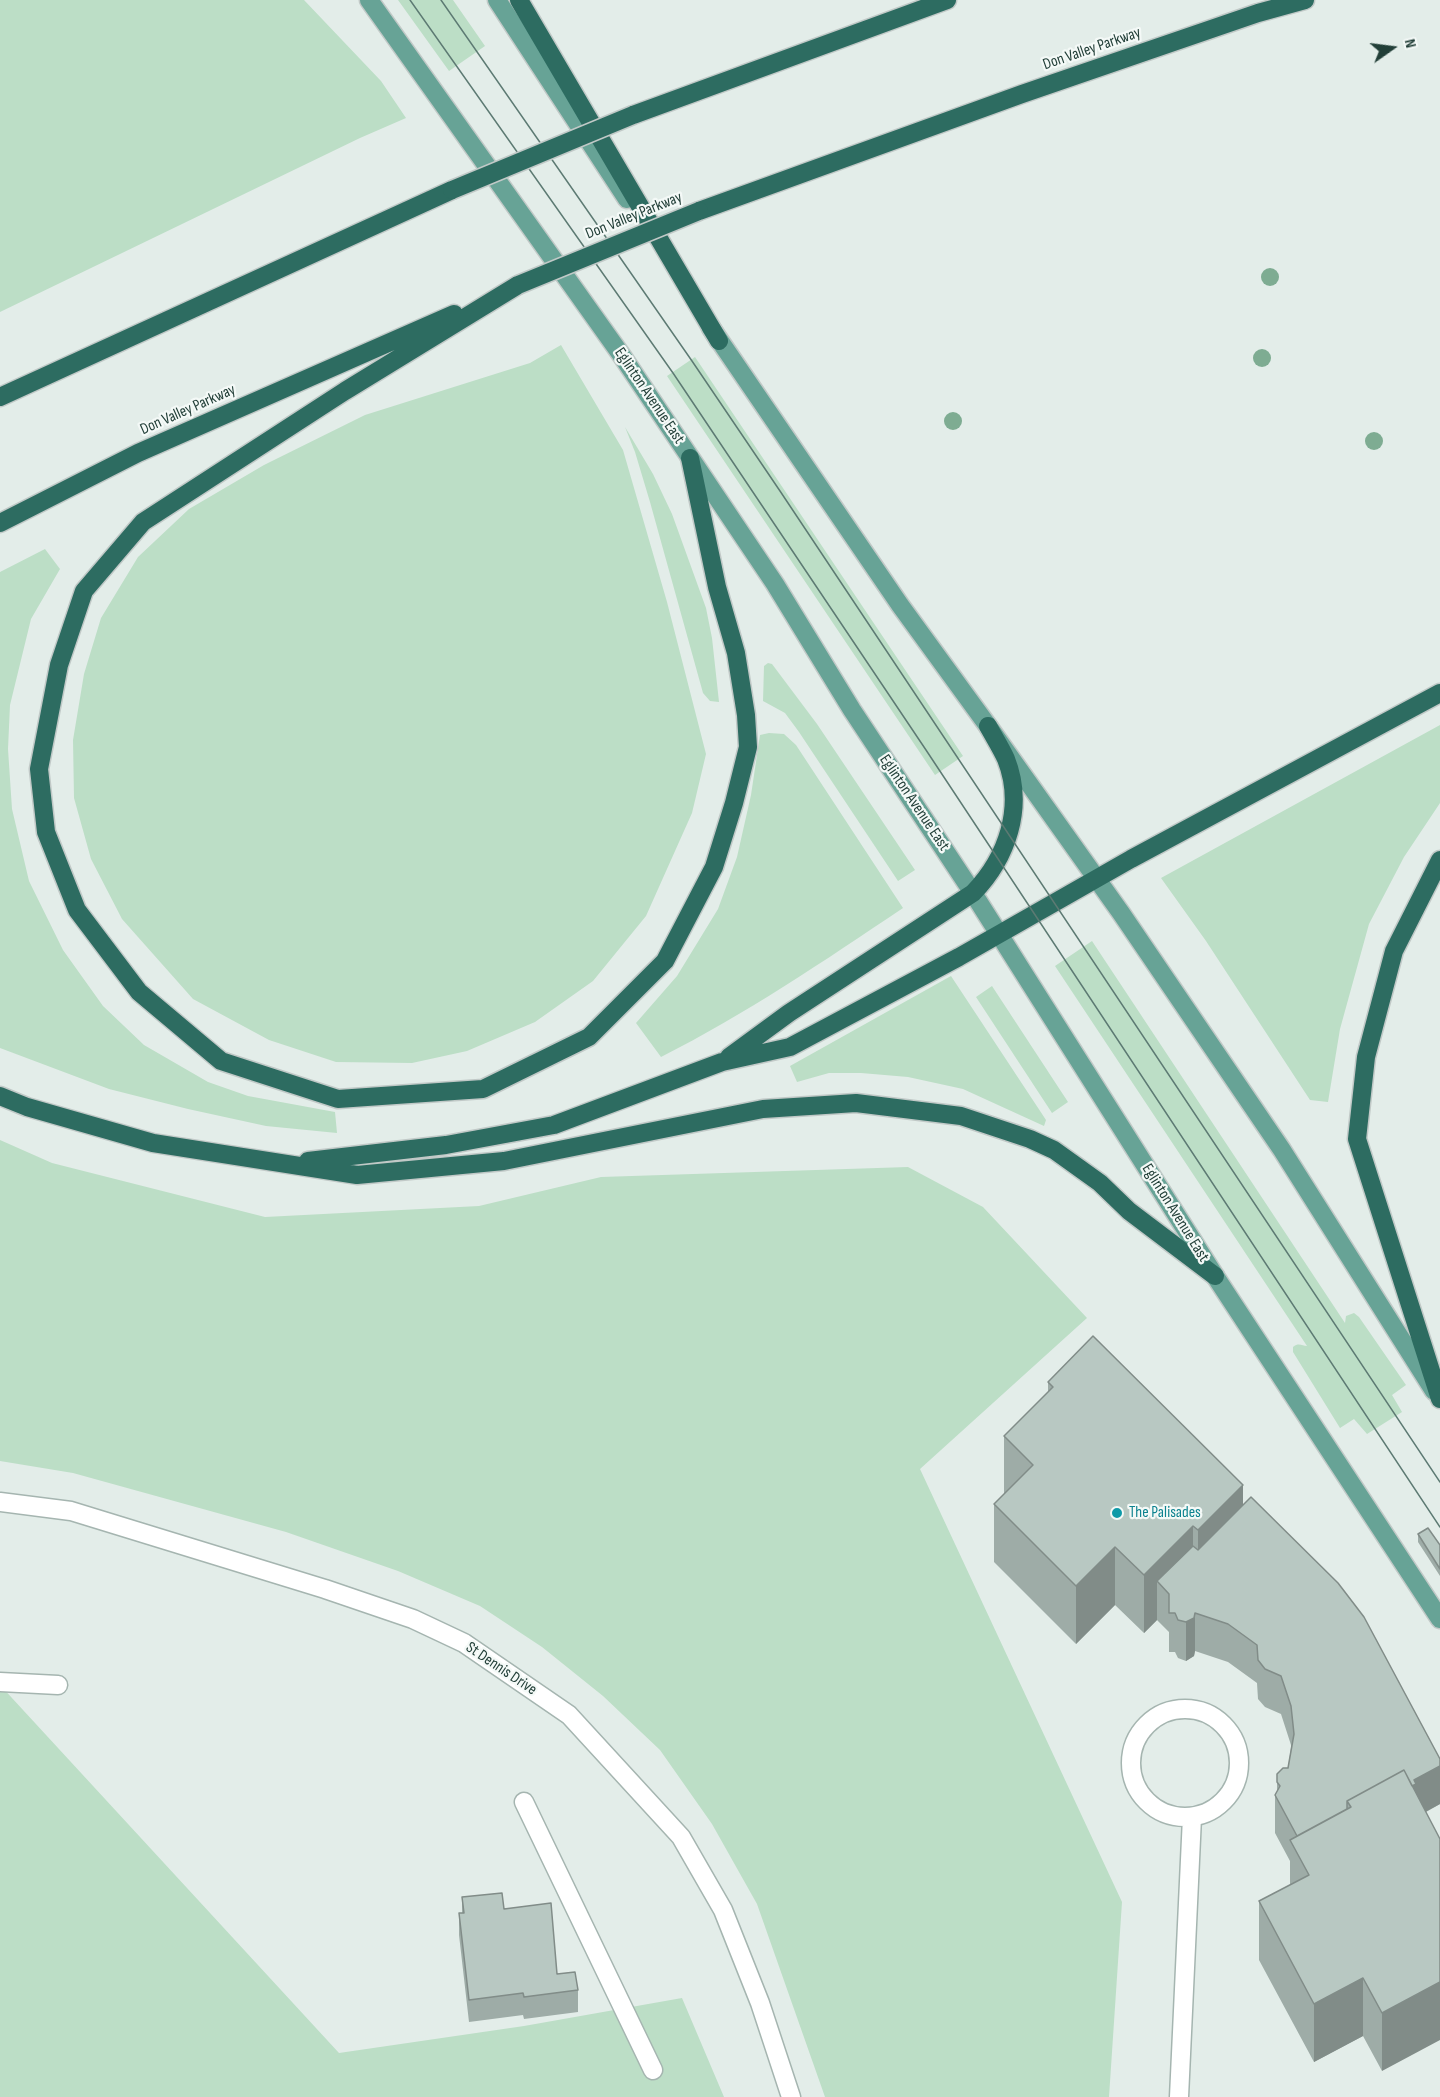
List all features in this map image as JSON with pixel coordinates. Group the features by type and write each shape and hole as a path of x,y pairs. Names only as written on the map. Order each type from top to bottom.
{"highway":[{"path":"519,0 719,341"},
{"path":"872,27 901,0"},
{"path":"0,397 452,190 633,115 947,0"},
{"name":"Don Valley Parkway","path":"0,523 138,453 518,285 699,211 1022,93 1258,13 1305,0"},
{"path":"518,285 345,391 143,522 84,591 59,665 39,769 46,832 77,910 139,992 221,1061 338,1099 483,1089 589,1037 665,961 714,867 735,803 748,747 746,715 736,653 717,587 690,458"},
{"path":"282,1163 446,1145 554,1125 722,1062 790,1047 1440,693"},
{"path":"722,1062 789,1012 973,892 987,878 999,860 1009,835 1014,797 1006,760 988,726"},
{"path":"1440,860 1394,951 1366,1057 1357,1139 1440,1400"},
{"path":"0,1096 27,1107 153,1143 357,1175 504,1161 763,1109 856,1103 961,1116 1030,1139 1046,1147 1100,1183 1129,1211 1215,1276"}],"main road":[{"name":"Eglinton Avenue East","path":"369,0 622,356 775,584 852,710 973,892 1215,1276 1440,1619"},
{"path":"497,0 719,341 900,605 1097,878 1282,1150 1440,1400"}],"street":[{"name":"St Dennis Drive","path":"0,1503 71,1511 325,1589 413,1619 464,1643 569,1715 681,1837 723,1910 760,2003 791,2097"},
{"path":"0,1682 58,1685"},
{"path":"1187,1709 1212,1717 1231,1736 1238,1752 1238,1770 1234,1786 1223,1802 1209,1811 1191,1817 1174,1816 1157,1810 1143,1798 1134,1783 1132,1774 1133,1748 1140,1731 1154,1719 1169,1711 1187,1709"},
{"path":"524,1802 653,2070"},
{"path":"1179,2097 1191,1817"}],"green space":[{"path":"0,0 304,0 381,81 406,118 0,312"},
{"path":"398,0 453,0 485,46 449,71"},
{"path":"561,345 623,450 667,602 706,754 692,813 646,916 593,981 535,1022 467,1051 412,1063 336,1062 269,1040 193,999 122,919 91,859 74,798 73,740 84,674 101,618 138,557 189,509 264,465 365,415 530,363"},
{"path":"695,357 963,756 935,775 667,376"},
{"path":"625,427 653,474 672,514 706,608 712,638 719,702 710,701 703,693 650,502"},
{"path":"45,549 60,569 31,619 10,705 8,749 12,809 29,881 63,950 103,1006 144,1045 208,1082 248,1096 335,1112 337,1133 266,1126 188,1109 109,1089 0,1048 0,572"},
{"path":"768,663 772,664 817,724 915,870 898,881 785,713 763,701 764,666"},
{"path":"1440,725 1440,803 1404,857 1369,924 1340,1029 1328,1102 1310,1100 1206,941 1161,878"},
{"path":"784,734 796,745 903,908 754,1005 661,1057 636,1023 677,976 718,909 737,857 751,795 760,735"},
{"path":"1092,941 1345,1323 1346,1316 1354,1313 1359,1317 1406,1385 1392,1395 1402,1412 1367,1434 1354,1419 1340,1428 1293,1352 1293,1347 1299,1344 1307,1346 1055,966"},
{"path":"951,976 1046,1120 1044,1126 963,1089 908,1077 829,1073 797,1082 790,1066"},
{"path":"992,986 1068,1102 1052,1113 976,997"},
{"path":"0,1140 52,1163 265,1217 479,1206 601,1177 908,1167 983,1207 1087,1318 920,1469 1122,1902 1109,2097 825,2097 757,1904 712,1824 660,1750 603,1696 542,1647 480,1606 398,1571 286,1532 73,1473 0,1461"},
{"path":"0,1685 339,2053 524,2026 682,1998 724,2097 0,2097"}],"building":[{"name":"The Palisades","path":"1093,1336 1243,1485 1198,1530 1193,1526 1144,1575 1115,1547 1076,1586 994,1504 1033,1465 1004,1436 1053,1387 1048,1382"},
{"path":"1251,1497 1338,1583 1364,1617 1440,1759 1440,1766 1414,1780 1416,1784 1412,1786 1404,1770 1347,1801 1347,1809 1297,1836 1275,1795 1280,1786 1277,1782 1277,1774 1283,1768 1288,1768 1294,1734 1291,1706 1281,1676 1265,1669 1258,1660 1257,1645 1228,1624 1195,1613 1194,1618 1186,1622 1178,1620 1175,1613 1169,1613 1169,1594 1157,1581 1193,1546 1198,1550"},
{"path":"1428,1528 1440,1545 1440,1569 1418,1534"},
{"path":"1404,1770 1440,1839 1440,1982 1382,2013 1363,1978 1314,2004 1259,1901 1309,1875 1290,1840 1351,1807 1347,1801"},
{"path":"502,1893 504,1909 551,1903 557,1974 575,1972 578,1990 524,1997 523,1993 469,2000 459,1913 464,1913 462,1897"}],"tram line":[{"path":"410,0 673,373 926,750 1440,1527"},
{"path":"441,0 780,491 1440,1482"}],"place":[{"name":"The Palisades","path":"1117,1513"}]}
